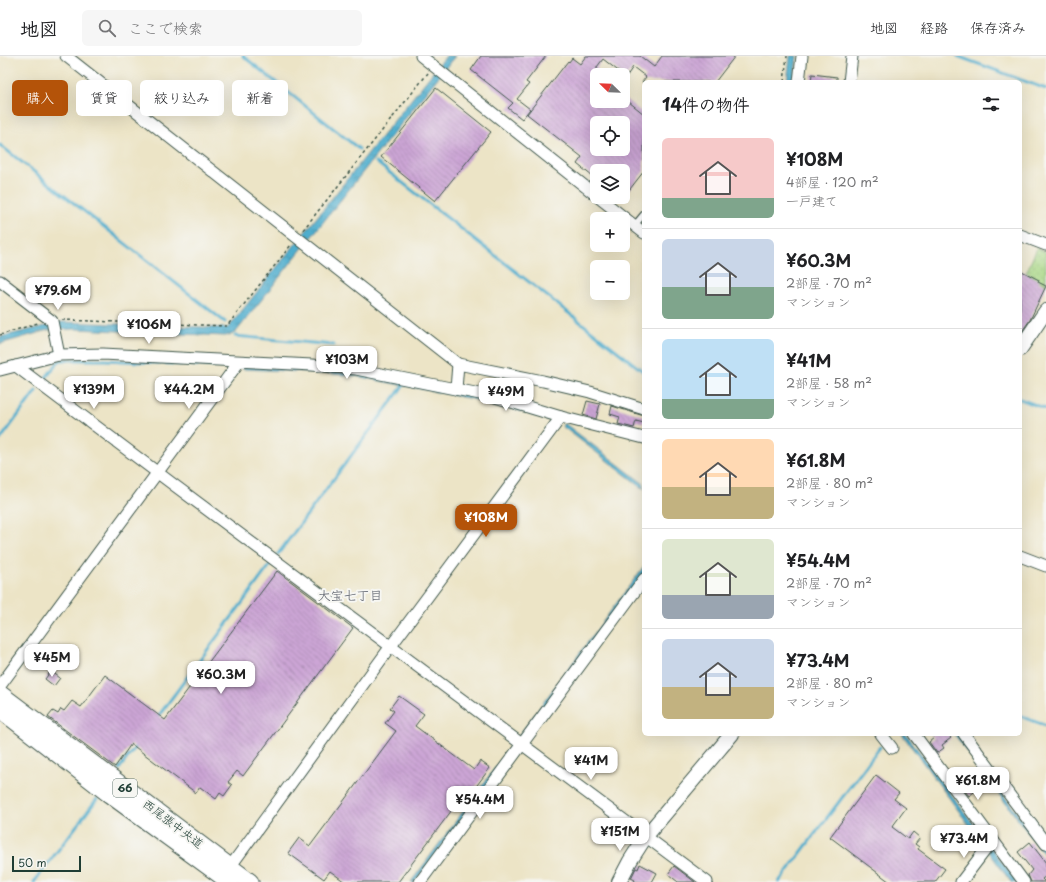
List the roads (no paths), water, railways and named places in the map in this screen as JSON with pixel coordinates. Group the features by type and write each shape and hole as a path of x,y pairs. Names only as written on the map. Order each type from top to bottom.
{"main road":[{"name":"西尾張中央道","path":"0,694 225,877"},
{"name":"西尾張中央道","path":"0,709 108,793 225,877 250,882"}],"street":[{"path":"66,56 458,364 550,382 590,392 642,408"},
{"path":"421,56 590,191"},
{"path":"799,80 802,56"},
{"path":"849,80 852,56"},
{"path":"607,204 642,232"},
{"path":"1022,237 1046,245"},
{"path":"0,281 53,325 58,355"},
{"path":"1022,346 1046,311"},
{"path":"0,370 58,355 103,354 312,365 356,370 495,397 561,417 642,437"},
{"path":"0,686 239,362"},
{"path":"456,389 458,364"},
{"path":"16,366 707,882"},
{"path":"225,877 391,646 561,417"},
{"path":"1022,557 1046,566"},
{"path":"420,882 519,741 642,582"},
{"path":"619,882 646,836 730,736"},
{"path":"883,736 892,748"},
{"path":"915,736 989,845 1024,882"},
{"path":"965,736 1046,844"},
{"path":"961,882 989,845"}],"lane":[{"path":"634,226 642,216"}],"water":[{"path":"446,56 455,56 236,332 225,336 76,329 48,330 0,344 0,337 62,322 228,328"},
{"path":"790,56 797,56 794,80 787,80"},
{"path":"243,366 312,369 356,374 493,400 553,418 552,421 493,403 355,376 312,372 242,369"},
{"path":"564,423 642,482 642,487 562,426"},
{"path":"642,569 642,576 415,882 411,882"},
{"path":"903,736 908,736 1017,882 1011,882"},
{"path":"955,736 959,736 1046,852 1046,857"}],"waterway":[{"path":"243,56 359,149"},
{"path":"957,56 1022,80"},
{"path":"1022,80 1046,89"},
{"path":"0,145 225,322"},
{"path":"376,162 642,370"},
{"path":"235,336 334,345"},
{"path":"44,380 59,361 63,360 105,360 229,367"},
{"path":"278,554 403,386"},
{"path":"0,440 36,391"},
{"path":"1022,400 1046,409"},
{"path":"157,718 271,564"},
{"path":"1022,717 1046,726"},
{"path":"119,769 137,745"},
{"path":"779,882 880,747"},
{"path":"34,882 97,799"}],"district":[{"name":"大宝七丁目","path":"350,595"}]}
